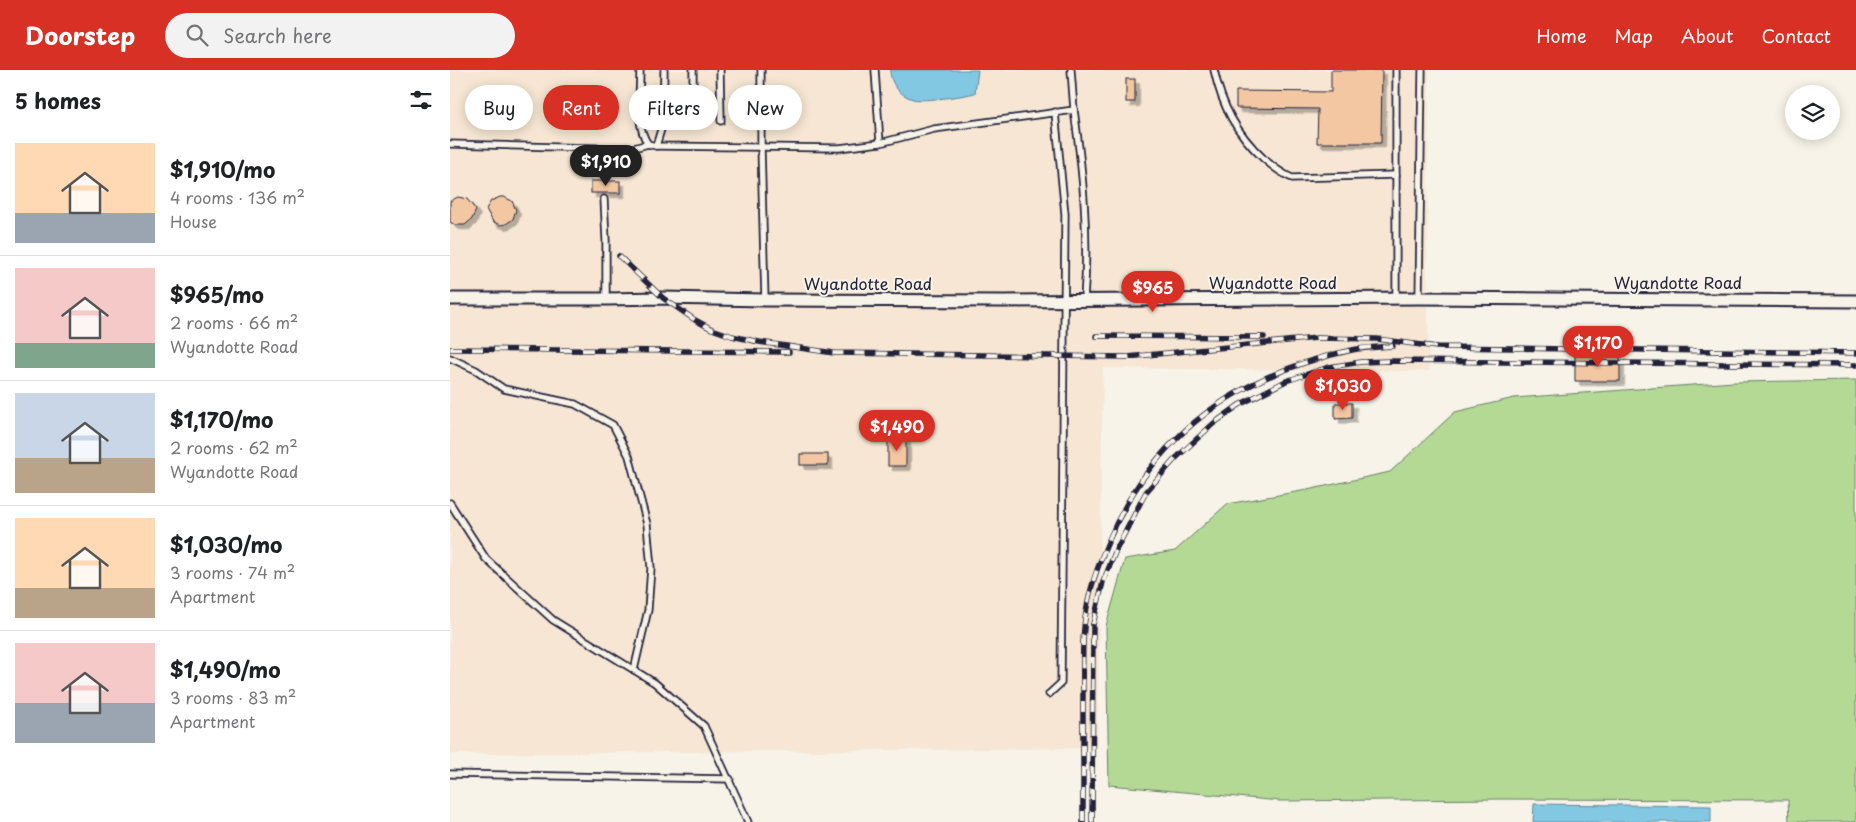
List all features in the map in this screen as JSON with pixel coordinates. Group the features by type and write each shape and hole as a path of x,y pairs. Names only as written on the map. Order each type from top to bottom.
{"street":[{"name":"Wyandotte Road","path":"450,299 1084,300 1419,298 1856,301"}],"lane":[{"path":"640,70 641,124 643,137 648,144"},
{"path":"656,146 663,123 664,70"},
{"path":"693,70 693,85"},
{"path":"720,70 721,121"},
{"path":"761,70 765,300"},
{"path":"875,70 880,143"},
{"path":"1071,70 1084,186 1087,263 1084,300"},
{"path":"1214,70 1219,92 1228,114 1248,144 1280,173 1292,178 1396,175"},
{"path":"1396,70 1396,298"},
{"path":"1419,298 1422,70"},
{"path":"450,144 630,149 648,144 656,146 839,148 880,143 934,129 1074,110"},
{"path":"1048,694 1061,683 1065,214 1055,112"},
{"path":"604,199 606,300"},
{"path":"450,358 476,370 504,389 575,404 613,425 629,456 647,524 650,559 648,610 634,670"},
{"path":"450,503 486,559 554,620 655,683 704,726 730,779 748,822"},
{"path":"450,774 730,779"}],"shaded area":[{"path":"450,70 1429,70 1427,269 1429,371 1103,368 1097,748 450,754"}],"green space":[{"path":"1856,380 1856,822 1789,822 1788,800 1502,799 1280,801 1109,785 1106,626 1125,559 1175,551 1227,504 1307,490 1390,472 1455,412 1514,398 1734,382"}],"water":[{"path":"890,70 978,70 975,93 934,99 913,99 903,95 896,88 890,75"},
{"path":"1534,804 1711,806 1711,822 1533,822"}],"building":[{"path":"1331,70 1382,70 1381,143 1317,143 1318,109 1236,108 1236,91 1331,92"},
{"path":"1126,79 1135,79 1135,102 1126,102"},
{"path":"591,181 620,181 620,193 591,193"},
{"path":"458,197 467,199 476,210 472,219 465,225 455,225 450,222 450,201"},
{"path":"500,197 512,201 516,210 513,219 501,225 493,222 486,209 491,201"},
{"path":"1575,355 1620,355 1620,381 1575,381"},
{"path":"1335,403 1352,403 1352,418 1335,419"},
{"path":"888,439 906,439 906,466 888,466"},
{"path":"800,454 828,454 828,465 800,465"}],"railway":[{"path":"619,256 663,298 712,329 759,342 834,353 1127,357 1317,338 1377,339 1437,347 1856,353"},
{"path":"1096,336 1264,337"},
{"path":"1083,822 1083,652 1085,618 1098,566 1108,542 1127,504 1149,470 1175,440 1204,414 1237,393 1273,375 1311,361 1357,349 1393,346"},
{"path":"450,349 789,352"},
{"path":"1092,822 1093,624 1103,582 1116,550 1146,492 1175,459 1213,424 1239,405 1286,381 1329,367 1361,362 1856,365"}]}
